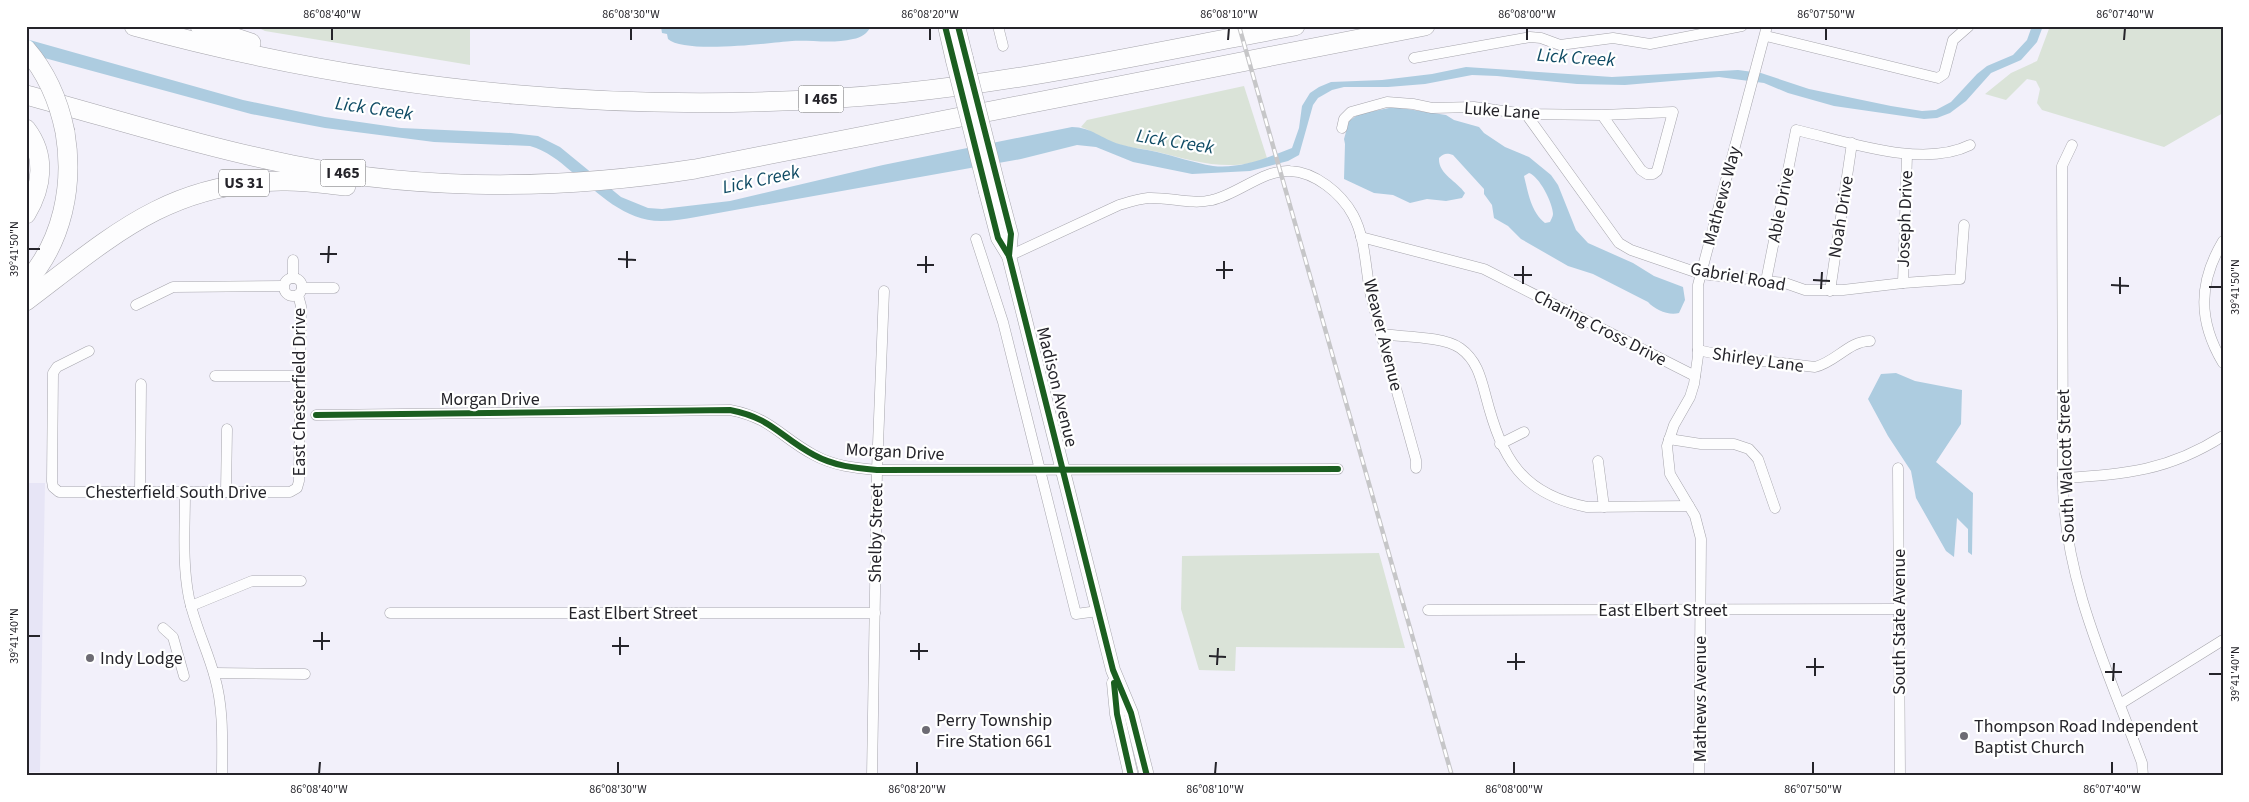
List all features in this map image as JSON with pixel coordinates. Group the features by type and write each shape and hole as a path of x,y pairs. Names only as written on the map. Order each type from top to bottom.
{"highway":[{"name":"I 465","path":"134,26 289,63 467,91 543,98 665,103 772,101 871,96 962,85 1052,71 1295,26"},
{"path":"200,26 258,45 308,58 342,72"},
{"name":"I 465","path":"26,95 262,158 329,171 405,181 494,185 556,184 634,178 694,169 1425,26"},
{"path":"26,49 51,89 61,114 69,170 61,218 45,257 26,283"},
{"path":"26,82 88,100 196,141"},
{"path":"26,129 35,145 41,166 36,193 26,214"},
{"name":"US 31","path":"26,301 132,222 173,201 206,190 248,183 283,180 437,192 494,185"}],"main road":[{"name":"Madison Avenue","path":"944,26 960,60"},
{"name":"Madison Avenue","path":"958,26 960,60 993,191 1011,234 1009,256 1098,612 1113,670 1131,713 1147,776"},
{"name":"Madison Avenue","path":"1113,670 1117,714 1131,776"}],"street":[{"path":"998,26 1003,46"},
{"path":"1414,58 1530,37 1541,38 1560,45 1613,38 1650,44 1742,26"},
{"path":"1766,31 1938,78 1944,74 1953,40 1969,26"},
{"name":"Mathews Way","path":"1689,506 1669,470 1667,454 1669,439 1674,425 1693,390 1698,350 1698,285 1766,31"},
{"name":"Luke Lane","path":"1342,128 1344,119 1351,112 1387,102 1432,108 1474,107 1526,114 1602,115 1673,112 1658,168 1651,174 1645,173 1602,115"},
{"name":"Gabriel Road","path":"1526,114 1619,243 1631,250 1701,274 1785,283 1804,290 1830,291 1903,283 1960,280 1964,224"},
{"name":"Able Drive","path":"1766,281 1796,130 1852,143"},
{"path":"1852,143 1907,155 1939,154 1970,145"},
{"name":"Noah Drive","path":"1830,291 1852,143"},
{"name":"South Walcott Street","path":"2072,145 2062,166 2063,478 2066,528 2076,581 2142,763 2143,776"},
{"name":"Joseph Drive","path":"1903,283 1907,155"},
{"name":"Weaver Avenue","path":"1009,256 1126,202 1149,198 1194,201 1214,200 1278,172 1289,171 1315,179 1332,189 1346,204 1356,220 1371,293 1416,460 1416,468"},
{"name":"Charing Cross Drive","path":"1361,237 1484,269 1695,376"},
{"name":"Madison Avenue","path":"976,239 1003,322 1076,614 1098,612"},
{"path":"2223,242 2213,258 2207,277 2204,304 2206,327 2212,346 2223,363"},
{"path":"293,260 293,278"},
{"path":"300,291 299,281 293,278 286,280 284,291 289,296 300,291 334,288"},
{"path":"136,305 173,287 284,286"},
{"name":"East Chesterfield Drive","path":"297,488 300,481 300,291"},
{"name":"Shelby Street","path":"872,776 877,470 884,291"},
{"path":"1381,334 1446,342 1466,352 1479,372 1500,444 1517,470 1540,490 1572,504 1604,507 1689,506"},
{"name":"Shirley Lane","path":"1698,350 1739,358 1815,367 1829,362 1859,341 1870,341"},
{"name":"Chesterfield South Drive","path":"89,351 57,367 53,373 52,481 56,489 65,493 290,492 297,488"},
{"path":"215,376 300,376"},
{"path":"140,492 141,384"},
{"name":"Morgan Drive","path":"316,415 730,410 761,418 822,460 845,467 877,470 1338,469"},
{"path":"226,492 227,429"},
{"path":"1500,444 1524,432"},
{"path":"2063,478 2123,474 2154,468 2184,458 2223,436"},
{"path":"1669,439 1701,444 1734,444 1749,449 1758,459 1775,508"},
{"path":"1598,461 1604,507"},
{"name":"South State Avenue","path":"1898,468 1900,776"},
{"path":"185,492 185,564 192,606 214,673 222,720 222,776"},
{"name":"Mathews Avenue","path":"1689,506 1698,523 1701,539 1699,776"},
{"path":"192,606 252,581 302,581"},
{"name":"East Elbert Street","path":"1428,610 1899,609"},
{"name":"East Elbert Street","path":"390,613 875,613"},
{"path":"163,628 173,637 184,676"},
{"path":"2120,704 2223,640"},
{"path":"214,673 305,674"}],"shaded area":[{"path":"255,26 470,26 470,65 265,31"},
{"path":"2050,26 2223,26 2223,113 2164,147 2042,110 2037,103 2040,89 2036,81 2027,79 2006,100 1985,94 2011,73 2037,61"},
{"path":"1244,86 1267,158 1253,162 1240,165 1226,165 1198,162 1121,145 1081,127 1087,120"},
{"path":"26,483 45,483 40,772 26,772"},
{"path":"1379,553 1405,648 1236,647 1235,671 1199,670 1181,609 1182,556"}],"water":[{"path":"871,26 868,31 856,38 830,42 792,41 708,47 677,43 668,39 667,34 662,33 661,27"},
{"name":"Lick Creek","path":"2032,26 2043,26 2037,42 2021,60 1991,73 1966,101 1950,113 1937,118 1924,119 1834,106 1788,93 1764,83 1719,77 1625,85 1577,84 1472,75 1425,84 1388,87 1344,87 1332,90 1318,98 1313,105 1299,155 1288,161 1250,171 1192,174 1133,162 1096,147 1077,145 1021,159 692,218 661,221 648,220 624,211 602,197 552,156 530,146 434,142 325,128 251,114 26,53 26,39 243,100 325,117 401,128 538,136 560,147 621,197 648,208 662,209 730,201 883,165 1072,127 1091,131 1113,142 1206,165 1233,166 1263,159 1292,148 1299,128 1302,106 1310,93 1319,87 1331,82 1382,80 1432,74 1466,67 1612,77 1738,70 1761,73 1809,89 1891,106 1922,111 1936,110 1951,102 1987,66 2013,55 2027,40"},
{"path":"1394,107 1446,115 1454,120 1479,127 1484,133 1505,147 1529,157 1551,175 1558,185 1576,230 1588,243 1633,263 1654,276 1683,287 1685,300 1679,313 1671,314 1658,310 1648,302 1593,274 1568,266 1521,239 1508,226 1494,218 1492,205 1484,194 1484,189 1453,155 1442,155 1439,158 1440,164 1445,173 1465,193 1462,198 1446,201 1427,199 1410,203 1393,195 1374,193 1344,179 1344,139 1349,121 1359,114","holes":["1529,173 1533,175 1545,190 1551,203 1553,214 1550,222 1545,223 1540,218 1531,201 1524,176"]},
{"path":"1896,373 1915,381 1962,390 1961,424 1936,462 1973,493 1972,555 1968,552 1968,529 1957,518 1954,557 1946,551 1916,498 1911,471 1888,436 1868,399 1881,374"}],"railway":[{"path":"1239,26 1452,776"}],"cycle path":[{"path":"945,26 998,238 1009,256 1113,670 1131,713 1147,776"},
{"path":"958,26 1011,234 1009,256"},
{"path":"316,415 730,410 744,413 766,423 802,448 829,462 877,470 1338,469"},
{"path":"1114,683 1117,714 1131,776"}],"place":[{"name":"Indy Lodge","path":"90,658"},
{"name":"Perry Township Fire Station 661","path":"926,730"},
{"name":"Thompson Road Independent Baptist Church","path":"1964,736"}]}
